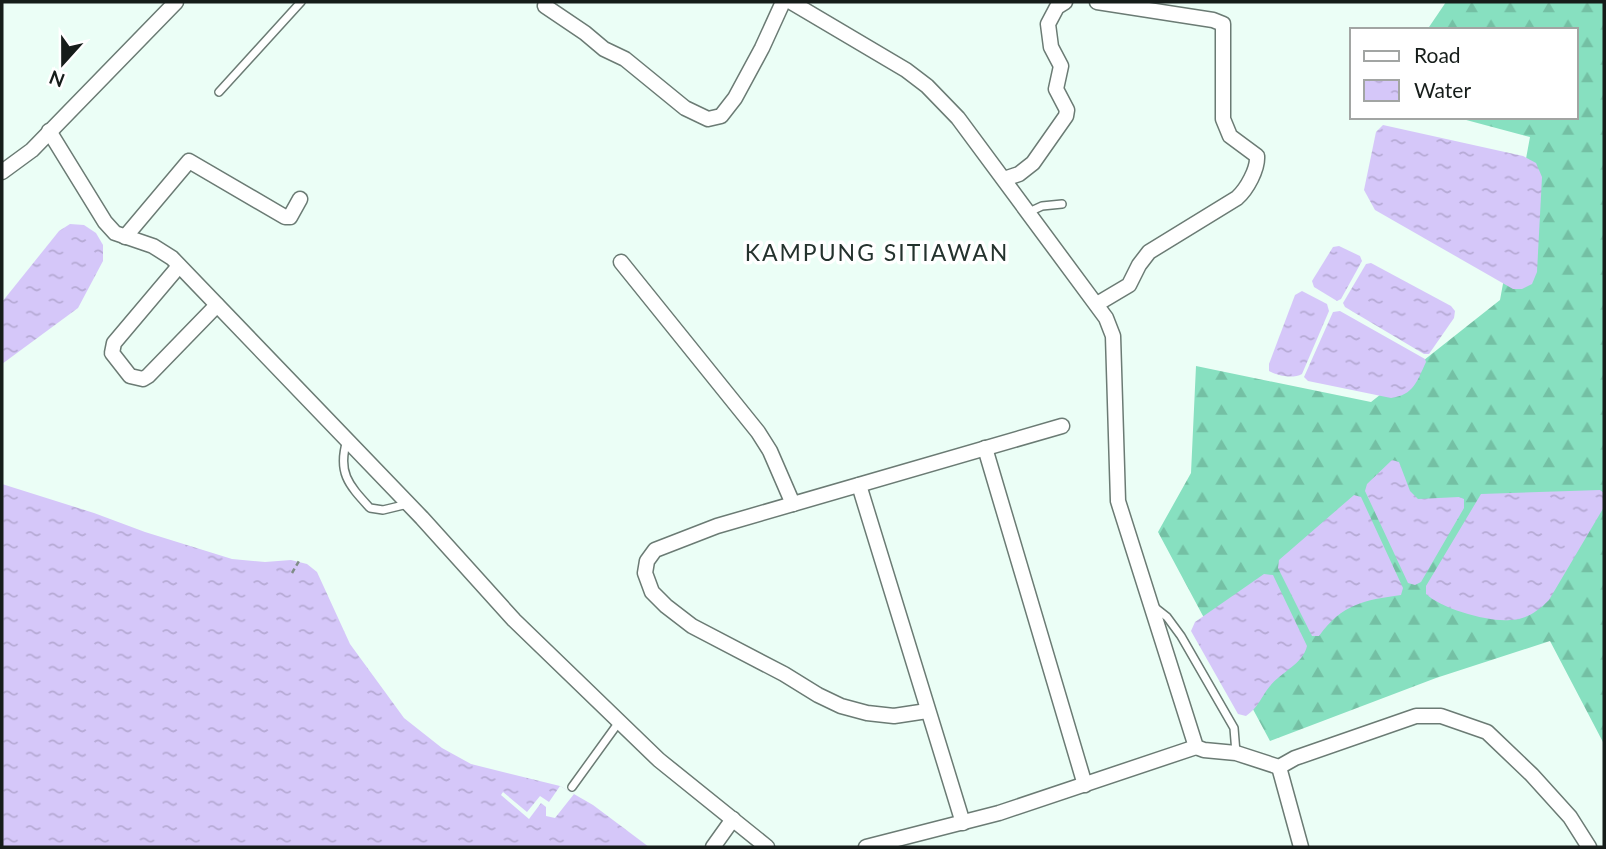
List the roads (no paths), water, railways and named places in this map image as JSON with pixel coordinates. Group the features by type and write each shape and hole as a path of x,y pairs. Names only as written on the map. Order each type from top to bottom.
{"street":[{"path":"2,172 32,150 176,2"},
{"path":"545,6 604,49 625,59 685,108 708,119 721,116 735,98 783,2"},
{"path":"791,2 906,70 927,86 958,118 1106,318 1113,336 1118,501 1196,747"},
{"path":"1004,179 1019,174 1034,163 1066,116 1067,110 1056,89 1061,66 1051,47 1048,24 1057,7 1065,2"},
{"path":"1097,2 1213,20 1223,24 1223,119 1230,136 1256,156 1257,162 1243,192 1237,198 1149,251 1129,285 1097,304"},
{"path":"49,131 105,222 116,233 153,246 179,266 408,504 514,620 659,760 765,847"},
{"path":"125,237 189,162 285,217 290,217 300,199"},
{"path":"621,262 758,432 770,451 793,504"},
{"path":"179,266 114,343 112,353 130,376 143,379 148,376 217,305"},
{"path":"927,711 894,716 841,706 692,626 652,592 645,573 647,561 655,550 717,526 1062,426"},
{"path":"985,448 1085,785"},
{"path":"859,485 963,823"},
{"path":"866,847 883,846 999,813 1196,747 1236,753 1279,767 1295,758 1416,716 1441,716 1487,732 1532,775 1570,817 1589,847"},
{"path":"1279,767 1301,847"},
{"path":"713,847 733,819"}],"lane":[{"path":"219,92 301,2"},
{"path":"1029,212 1042,206 1062,204"},
{"path":"347,440 343,464 346,478 370,508 383,510 408,504"},
{"path":"1150,603 1167,617 1181,636 1234,728 1236,753"},
{"path":"572,786 619,721"}],"water":[{"path":"1383,125 1523,156 1536,163 1542,177 1537,272 1532,284 1522,289 1513,289 1375,210 1364,190 1376,132"},
{"path":"70,224 84,225 96,233 103,245 103,261 78,308 2,364 2,302 59,231"},
{"path":"1339,246 1360,256 1362,261 1341,299 1337,301 1314,287 1312,281 1333,247"},
{"path":"1371,263 1451,306 1455,311 1454,318 1429,354 1424,354 1345,307 1343,303 1366,264"},
{"path":"1302,291 1327,304 1329,311 1302,374 1290,377 1276,374 1269,371 1269,364 1295,295"},
{"path":"1340,311 1425,359 1420,375 1410,390 1391,398 1308,381 1304,377 1333,312"},
{"path":"1392,460 1399,462 1410,491 1418,499 1464,499 1464,508 1421,582 1415,585 1408,583 1365,491 1367,484"},
{"path":"2,484 232,559 265,562 291,560 307,564 317,572 350,644 404,718 442,748 471,764 560,786 593,805 649,847 2,847"},
{"path":"1600,490 1604,493 1604,507 1549,600 1531,614 1516,620 1490,619 1443,605 1426,594 1426,586 1481,494"},
{"path":"1354,495 1361,497 1403,588 1401,595 1355,605 1336,617 1319,636 1312,636 1278,568 1279,560"},
{"path":"1264,574 1273,575 1307,646 1301,658 1275,681 1246,716 1238,714 1191,631 1195,622"}],"district":[{"name":"KAMPUNG SITIAWAN","path":"877,252"}]}
